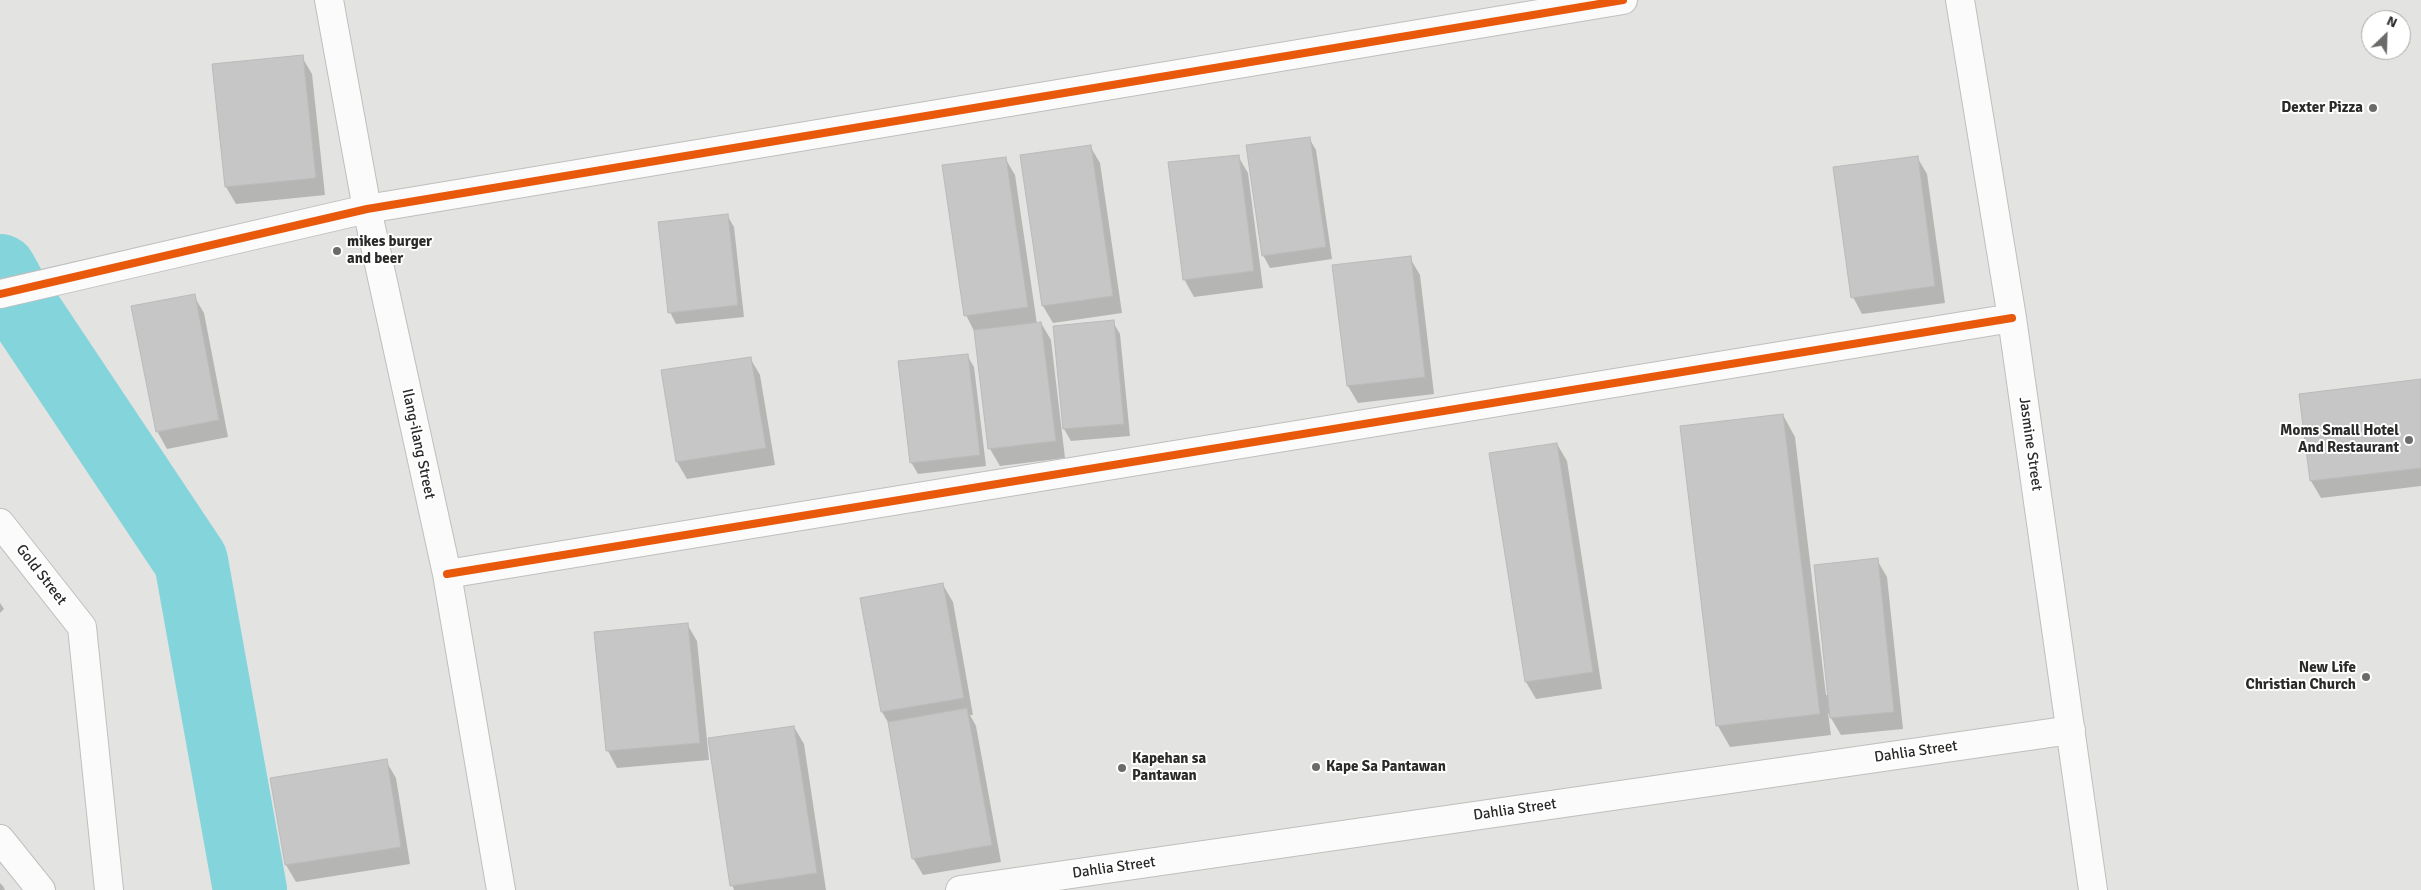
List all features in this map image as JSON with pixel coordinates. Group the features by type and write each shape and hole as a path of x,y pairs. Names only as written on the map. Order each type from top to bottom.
{"street":[{"name":"Ilang-ilang Street","path":"329,0 367,209 447,574 501,890"},
{"path":"0,294 367,209 1623,0"},
{"name":"Jasmine Street","path":"1960,0 2012,318 2093,890"},
{"path":"447,574 2012,318"},
{"name":"Gold Street","path":"0,523 82,627 109,890"},
{"name":"Dahlia Street","path":"960,890 2071,730"},
{"path":"0,839 41,890"}],"building":[{"path":"303,55 316,178 225,187 212,64"},
{"path":"1310,137 1326,247 1262,256 1246,145"},
{"path":"1091,145 1113,296 1042,306 1020,155"},
{"path":"1239,155 1254,271 1183,280 1168,162"},
{"path":"1918,156 1935,286 1851,298 1833,167"},
{"path":"1006,157 1028,307 964,316 942,165"},
{"path":"728,214 738,305 668,313 658,222"},
{"path":"1411,256 1425,377 1347,386 1332,265"},
{"path":"195,294 219,420 156,432 131,306"},
{"path":"1114,320 1124,424 1063,429 1053,326"},
{"path":"1041,322 1056,441 988,449 974,330"},
{"path":"968,354 980,455 910,463 898,361"},
{"path":"751,357 766,448 676,462 661,370"},
{"path":"2421,379 2421,468 2310,481 2299,394"},
{"path":"1783,414 1820,714 1716,726 1680,426"},
{"path":"1557,443 1593,672 1525,682 1489,453"},
{"path":"1878,558 1894,712 1830,718 1814,565"},
{"path":"943,583 964,698 881,712 860,598"},
{"path":"688,623 700,743 606,751 594,632"},
{"path":"967,708 992,845 912,859 888,722"},
{"path":"794,726 817,873 730,886 708,738"},
{"path":"387,759 401,847 285,865 270,778"}],"waterway":[{"path":"0,271 11,291 191,561 250,890"}],"cycle path":[{"path":"0,294 367,209 1623,0"},
{"path":"447,574 2012,318"}],"place":[{"name":"Dexter Pizza","path":"2373,108"},
{"name":"mikes burger and beer","path":"337,251"},
{"name":"Moms Small Hotel And Restaurant","path":"2409,440"},
{"name":"New Life Christian Church","path":"2366,677"},
{"name":"Kape Sa Pantawan","path":"1316,767"},
{"name":"Kapehan sa Pantawan","path":"1122,768"}]}
